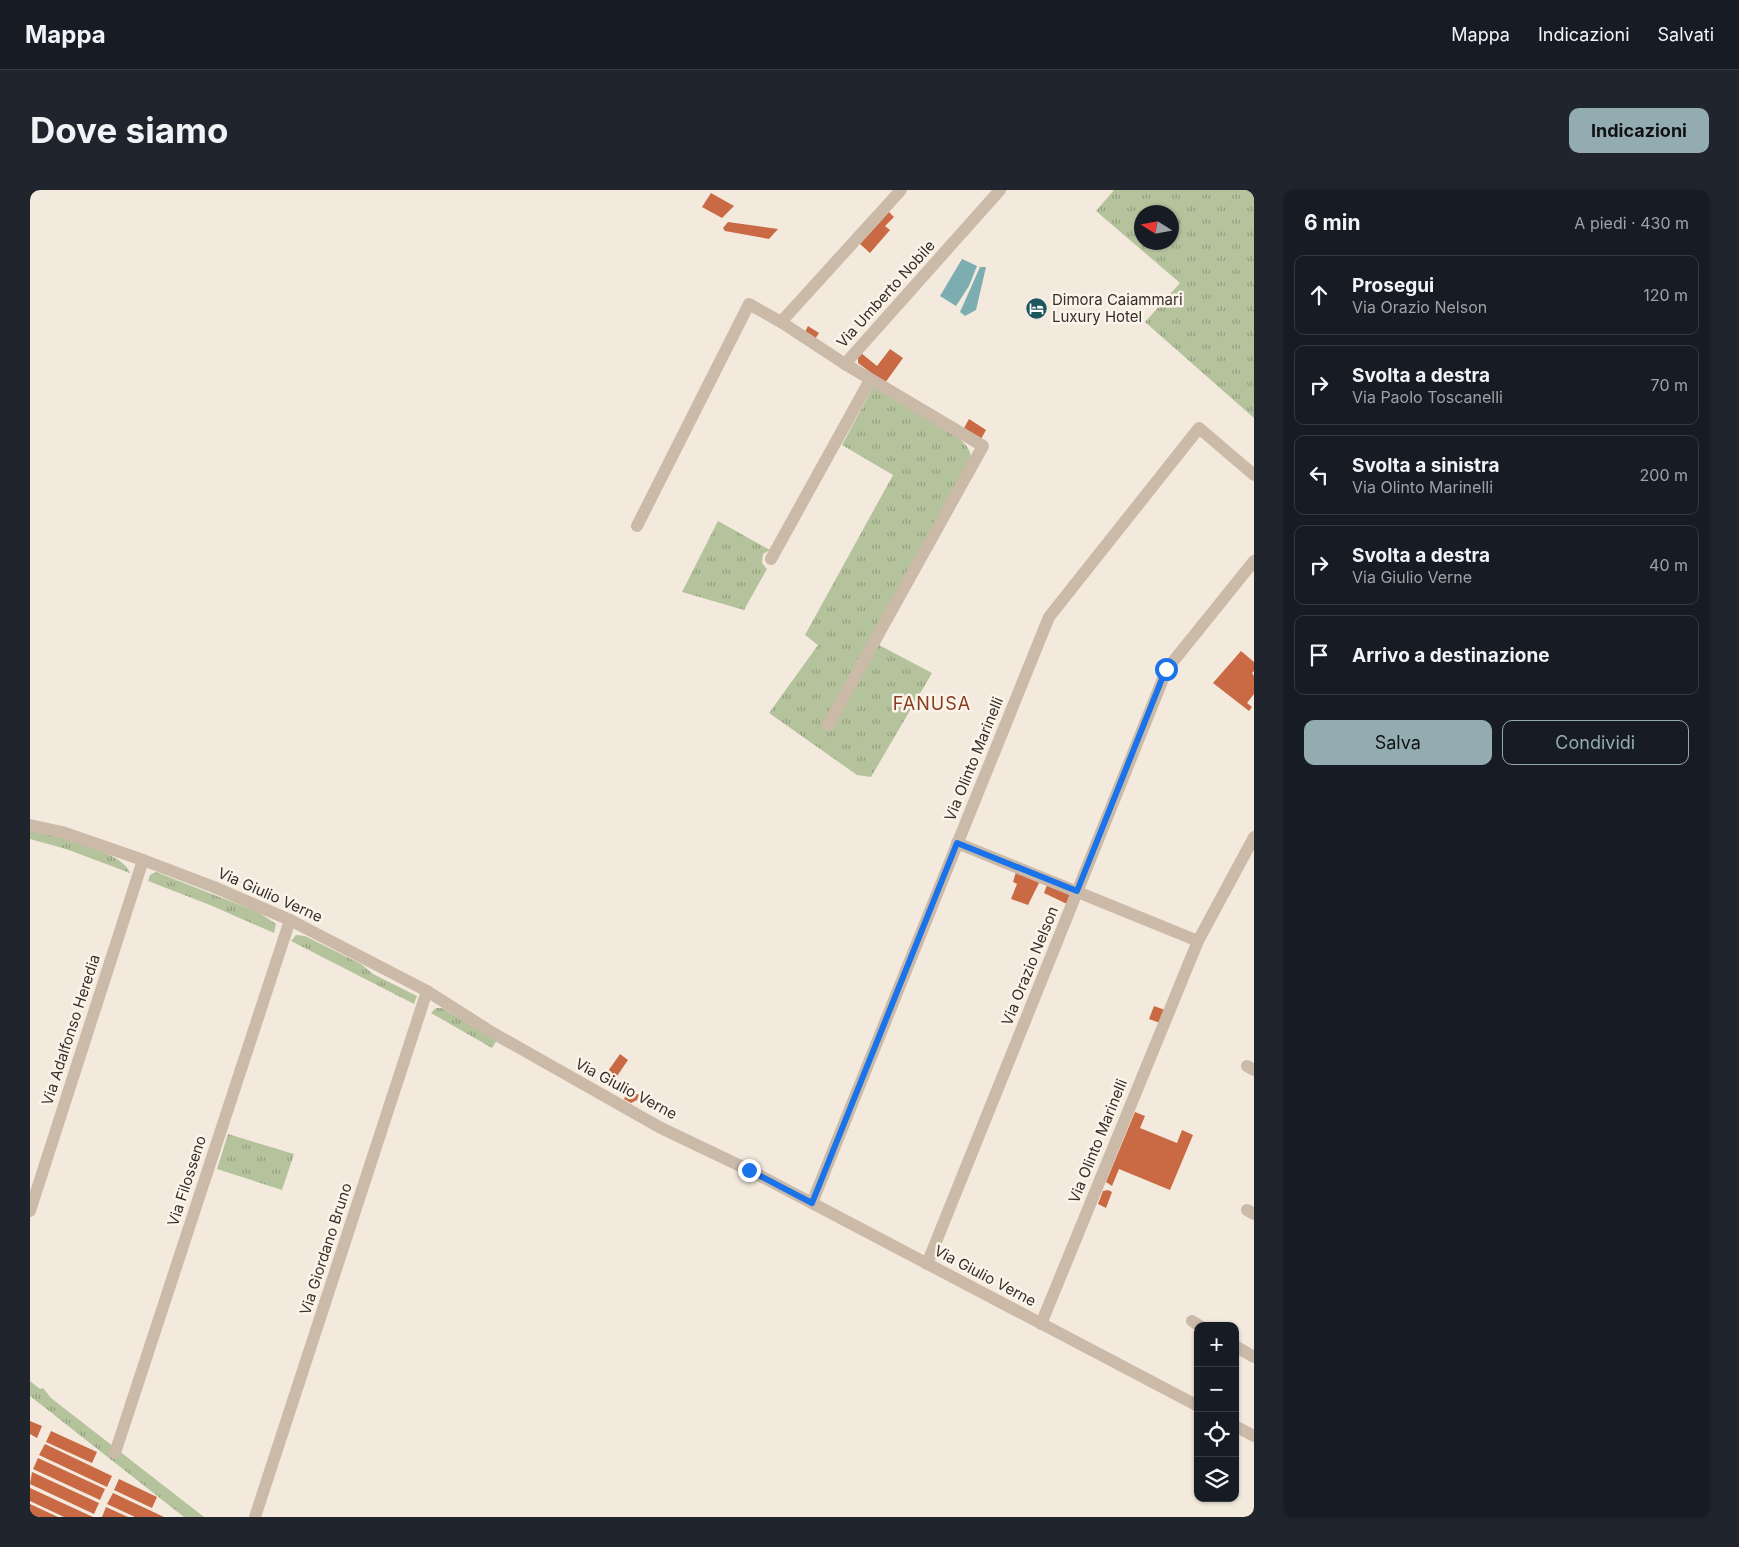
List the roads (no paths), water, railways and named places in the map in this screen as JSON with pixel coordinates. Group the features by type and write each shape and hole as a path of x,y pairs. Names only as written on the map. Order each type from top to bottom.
{"street":[{"path":"781,322 901,190"},
{"name":"Via Umberto Nobile","path":"637,526 749,304 781,322 845,364 1000,190"},
{"path":"828,725 983,446 845,364"},
{"path":"771,559 870,380"},
{"name":"Via Olinto Marinelli","path":"812,1203 1049,617 1199,428 1254,476"},
{"name":"Via Orazio Nelson","path":"927,1264 1166,669 1254,561"},
{"name":"Via Giulio Verne","path":"30,825 62,832 143,860 214,887 290,920 427,991 493,1033 588,1088 812,1203 1194,1404"},
{"name":"Via Olinto Marinelli","path":"1041,1324 1198,940 1254,838"},
{"path":"957,843 1198,940"},
{"name":"Via Adalfonso Heredia","path":"30,1211 143,860"},
{"name":"Via Filosseno","path":"114,1453 290,920"},
{"name":"Via Giordano Bruno","path":"255,1517 427,991"},
{"path":"1239,1348 1254,1357"},
{"path":"1239,1428 1254,1436"}],"water":[{"path":"962,259 977,266 969,286 956,306 940,296"},
{"path":"980,267 986,267 976,310 965,316 960,312"}],"place":[{"name":"Dimora Caiammari Luxury Hotel","path":"1036,309"}],"district":[{"name":"FANUSA","path":"932,704"}]}
